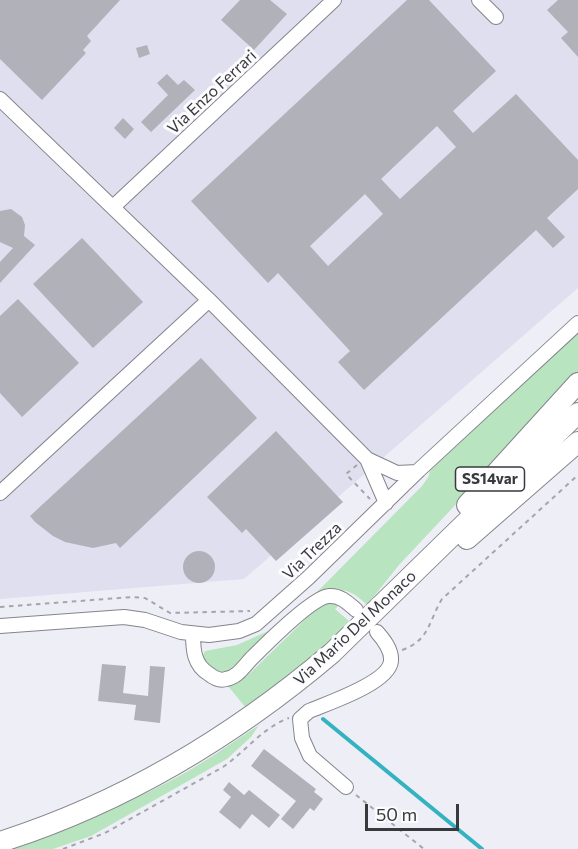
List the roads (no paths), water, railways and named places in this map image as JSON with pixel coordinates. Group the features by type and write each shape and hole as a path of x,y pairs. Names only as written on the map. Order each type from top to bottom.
{"highway":[{"name":"SS14var","path":"408,580 453,521 578,383"},
{"name":"Via Mario Del Monaco","path":"0,842 102,803 199,751 289,690 332,653 578,413"},
{"name":"SS14var","path":"408,580 452,552 578,442"}],"street":[{"name":"Via Enzo Ferrari","path":"112,207 334,0"},
{"path":"479,0 496,16"},
{"path":"0,99 208,300 366,458 383,468 404,474 417,472"},
{"path":"0,493 208,300"},
{"name":"Via Trezza","path":"0,626 123,617 145,620 193,634 228,634 256,624 300,586 417,472 578,322"},
{"path":"366,458 386,503"},
{"path":"383,468 393,481 397,492"},
{"path":"377,484 397,492"},
{"path":"193,634 193,653 198,663 207,673 219,680 225,680 236,676 269,642 321,598 341,597 356,610"},
{"path":"346,787 310,756 302,738 300,719 309,711 375,681 387,672 391,663 391,653 377,632"}],"waterway":[{"path":"323,719 482,849"}]}
